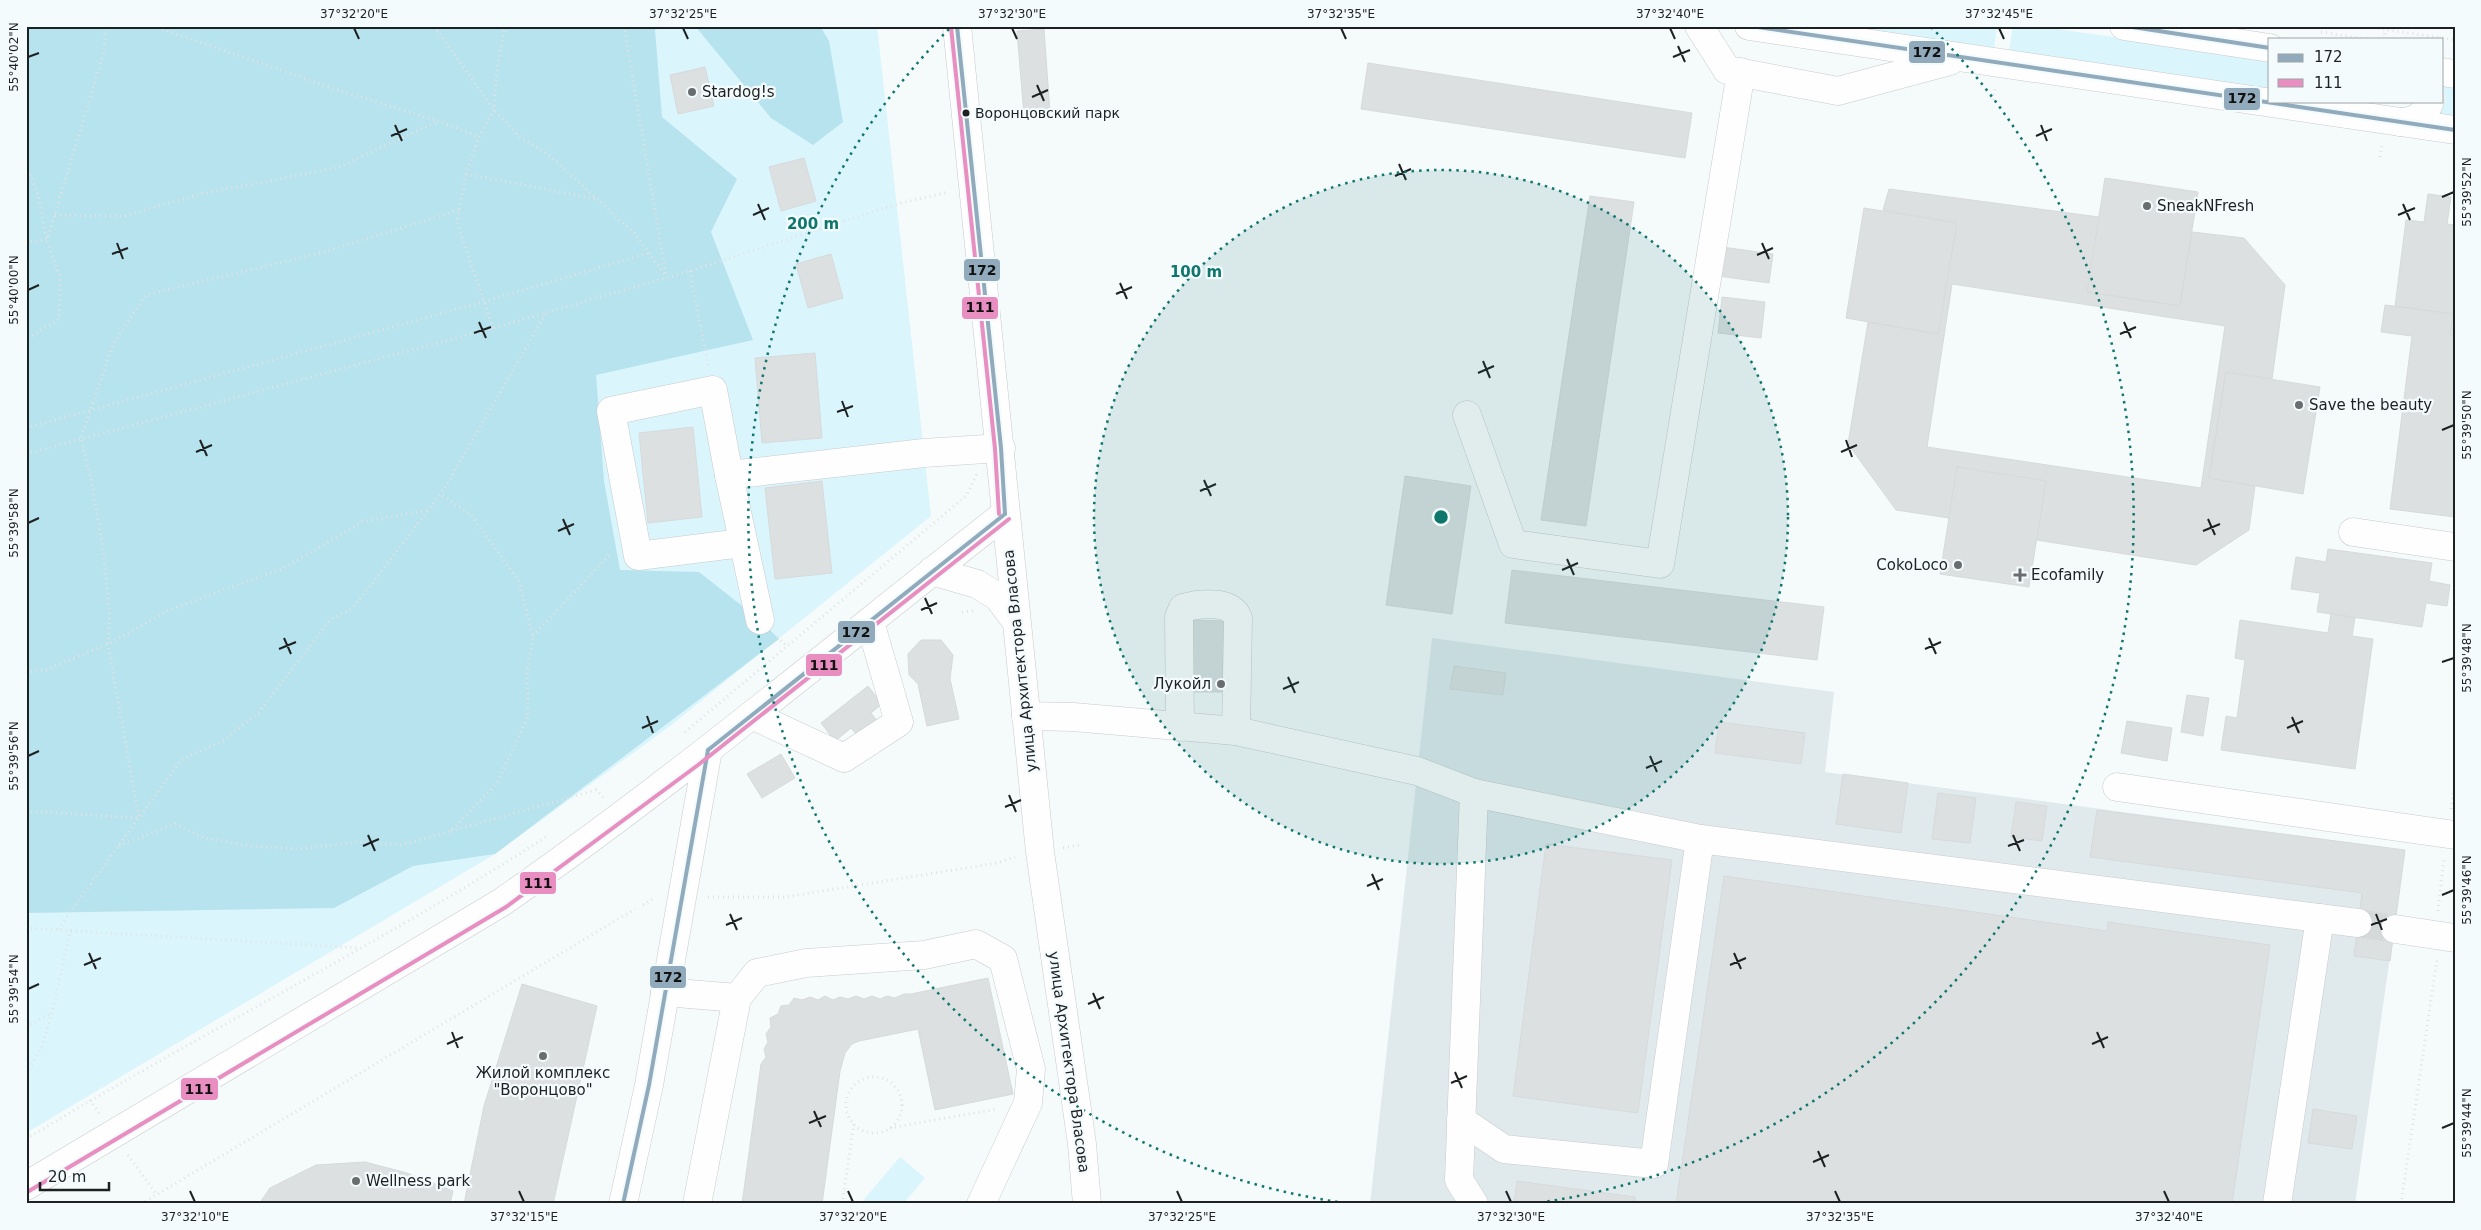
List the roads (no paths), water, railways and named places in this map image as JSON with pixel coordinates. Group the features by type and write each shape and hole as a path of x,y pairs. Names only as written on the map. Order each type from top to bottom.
{"street":[{"name":"улица Архитектора Власова","path":"957,26 989,448 1005,514 1040,852 1082,1144 1086,1204"},
{"path":"1699,26 1734,71 1838,91 1961,58"},
{"path":"1749,26 2455,130"},
{"path":"2124,26 2186,31 2268,48"},
{"path":"1467,415 1513,544 1660,564 1734,71"},
{"path":"2400,122 2410,122 2419,118 2426,111 2430,102"},
{"path":"742,543 638,556 611,411 713,390 742,543 760,620"},
{"path":"729,475 989,448"},
{"path":"26,1186 502,902 565,858 708,750 1005,514"},
{"path":"2353,532 2455,547"},
{"path":"932,572 977,584 998,597 1016,621"},
{"path":"1180,727 1179,616 1183,608 1193,605 1229,606 1235,611 1238,618 1236,731"},
{"path":"752,715 844,758 899,722 870,622"},
{"path":"1026,716 1073,717 1236,731 1417,771 1474,793 1700,839 2358,923"},
{"path":"623,1204 649,1085 708,750"},
{"path":"2116,787 2451,835"},
{"path":"1474,793 1458,1180 1474,1204"},
{"path":"1461,1120 1504,1148 1654,1164 1700,839"},
{"path":"2277,1204 2320,918"},
{"path":"2394,929 2447,937"},
{"path":"697,1204 736,998 757,973 806,963 924,955 976,944 1003,959 1031,1069 1028,1103 981,1204"},
{"path":"665,992 736,998"}],"tunnel":[{"path":"2358,923 2395,929"}],"place":[{"name":"Stardog!s","path":"692,92"},
{"name":"Воронцовский парк","path":"966,113"},
{"name":"SneakNFresh","path":"2147,206"},
{"name":"Save the beauty","path":"2299,405"},
{"name":"CokoLoco","path":"1958,565"},
{"name":"Ecofamily","path":"2020,575"},
{"name":"Лукойл","path":"1221,684"},
{"name":"Жилой комплекс \"Воронцово\"","path":"543,1056"},
{"name":"Wellness park","path":"356,1181"}]}
